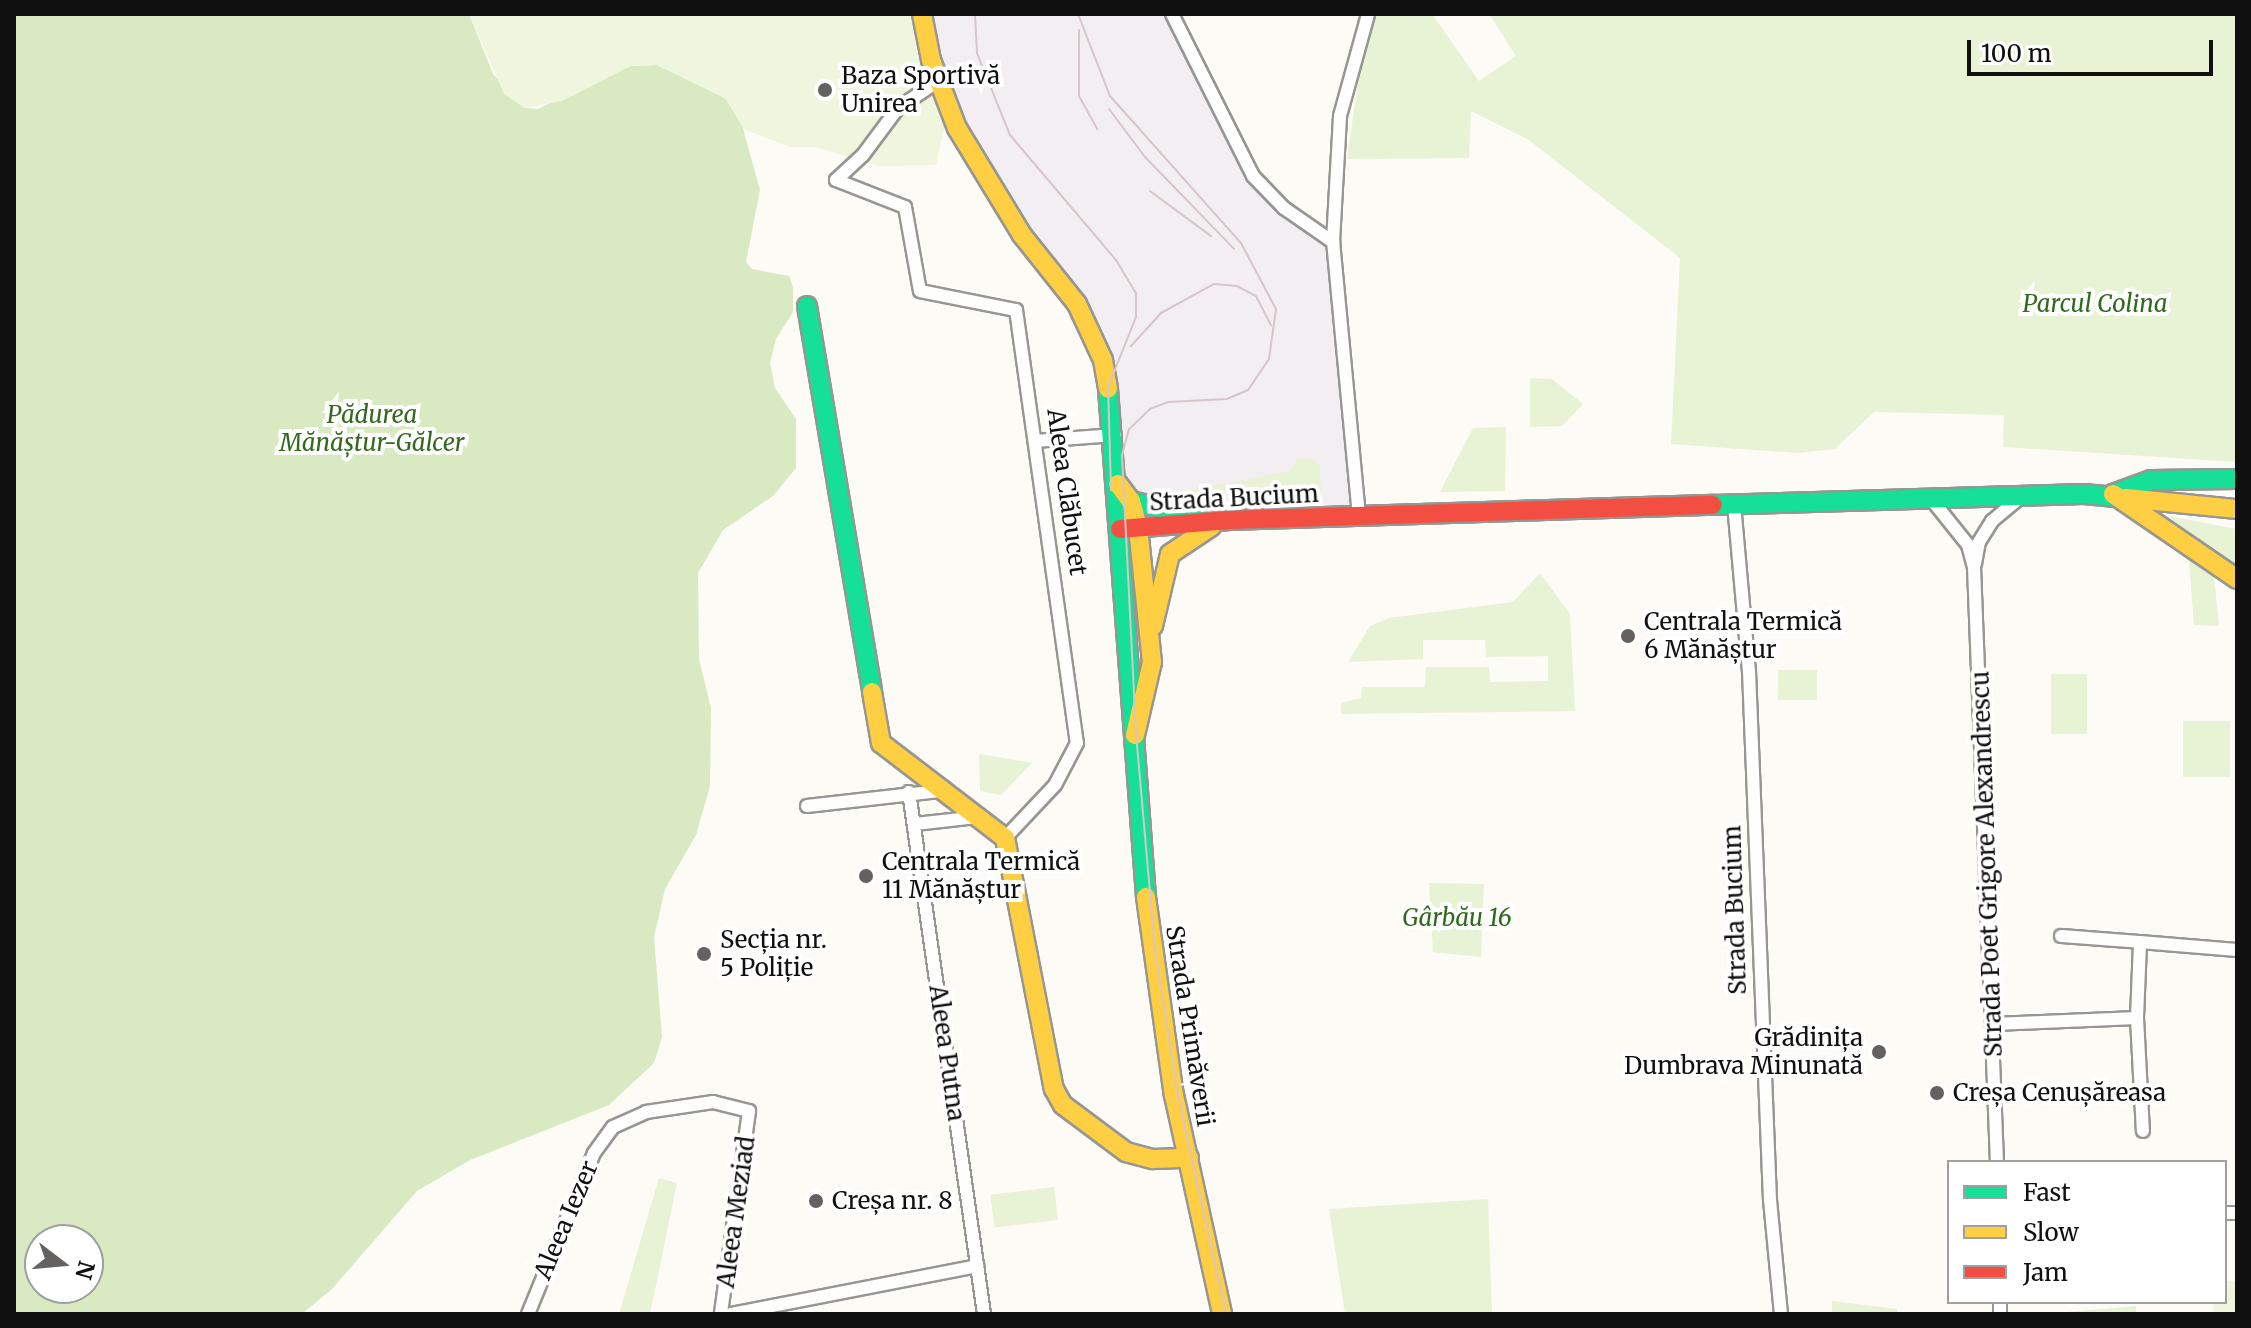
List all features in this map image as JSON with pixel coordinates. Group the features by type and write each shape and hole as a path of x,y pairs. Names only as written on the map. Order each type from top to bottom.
{"main road":[{"path":"922,14 938,81 957,128 989,183 1087,321 1103,360 1115,435 1118,484 1129,528"},
{"path":"807,306 881,743 939,791 1005,838 1054,1089 1063,1105 1126,1152 1171,1161 1189,1158"},
{"path":"2113,494 2151,480 2237,479"},
{"path":"1118,484 1131,501 1129,528"},
{"path":"2113,494 2237,579"},
{"name":"Strada Bucium","path":"1129,528 1230,520 2113,494 2237,509"},
{"path":"1131,501 1230,520"},
{"path":"1150,641 1170,554 1184,540 1230,520"},
{"name":"Strada Primăverii","path":"1129,528 1150,641 1147,697 1133,742"},
{"name":"Strada Primăverii","path":"1129,528 1133,742 1150,943 1189,1158 1222,1314"}],"street":[{"path":"1172,14 1253,176 1284,208 1333,242"},
{"path":"1359,516 1333,242 1340,116 1368,14"},
{"name":"Aleea Clăbucet","path":"938,81 898,108 863,155 836,180 905,207 920,291 1016,310 1077,743 1055,785 1005,838"},
{"path":"1035,441 1115,435"},
{"path":"1974,567 1979,542 1992,521 2021,497"},
{"path":"1932,500 1968,545 1974,567"},
{"name":"Strada Bucium","path":"1734,504 1749,671 1770,1200 1781,1314"},
{"name":"Strada Poet Grigore Alexandrescu","path":"1974,567 1997,1160"},
{"path":"807,806 939,791"},
{"name":"Aleea Putna","path":"909,792 984,1314"},
{"path":"915,824 977,817"},
{"path":"2061,936 2237,950"},
{"path":"2140,942 2137,1018 2143,1131"},
{"path":"1994,1024 2137,1018"},
{"name":"Aleea Iezer","path":"528,1314 594,1153 613,1127 646,1112 693,1103 749,1111"},
{"name":"Aleea Meziad","path":"721,1314 749,1111"},
{"name":"Aleea Meziad","path":"731,1314 977,1266"}],"shaded area":[{"path":"922,14 1172,14 1253,176 1333,242 1359,516 1230,520 1154,508 1118,484 1103,360 957,128"}],"green space":[{"name":"Pădurea Mănăștur-Gălcer","path":"14,14 469,14 493,74 525,108 538,109 607,74 631,66 657,65 725,98 740,118 760,190 746,262 752,269 789,276 793,287 793,312 776,339 770,363 775,388 796,419 796,468 773,496 723,530 698,573 699,659 711,708 710,786 696,835 665,889 654,937 662,1037 654,1063 609,1105 470,1160 417,1191 332,1289 302,1314 14,1314"},
{"name":"Baza Sportivă Unirea","path":"469,14 930,14 947,115 936,165 879,166 815,147 789,147 744,129 725,98 657,65 631,66 562,101 525,108 504,94"},
{"name":"Parcul Colina","path":"1376,14 1432,14 1479,81 1516,56 1489,14 2237,14 2237,462 2003,447 2004,415 1874,412 1835,449 1798,453 1671,444 1680,258 1529,140 1471,111 1469,158 1347,159 1360,68"},
{"path":"1530,378 1552,379 1583,404 1562,426 1530,427"},
{"path":"1506,427 1505,491 1440,492 1473,428"},
{"path":"1310,458 1320,466 1321,495 1281,502 1185,491 1290,471 1297,459"},
{"path":"2168,516 2237,529 2237,570"},
{"path":"2189,560 2214,577 2219,626 2194,625"},
{"path":"1540,573 1570,614 1575,711 1341,714 1341,703 1361,698 1362,687 1425,687 1426,667 1489,667 1490,682 1548,681 1548,656 1486,657 1485,640 1423,640 1423,659 1348,662 1370,626 1389,618 1513,602"},
{"path":"1778,670 1817,670 1817,700 1778,700"},
{"path":"2051,674 2087,674 2087,734 2051,734"},
{"path":"2183,721 2230,721 2230,777 2183,777"},
{"path":"979,754 1032,763 1001,795 980,791"},
{"name":"Gârbău 16","path":"1429,883 1484,884 1481,957 1433,952"},
{"path":"659,1178 677,1183 650,1314 619,1314"},
{"path":"1054,1187 1058,1220 994,1228 990,1195"},
{"path":"1488,1199 1492,1314 1345,1314 1329,1209"},
{"path":"2227,1281 2237,1281 2237,1314 2213,1314 2214,1304 2227,1304"},
{"path":"1832,1301 1897,1309 1897,1314 1832,1314"},
{"path":"2136,1306 2136,1314 2067,1314 2067,1312"}],"tram line":[{"path":"975,14 977,53 1010,135 1116,260 1136,293 1136,317 1108,387 1111,490"},
{"path":"1078,14 1110,96 1241,243 1276,309 1269,359 1248,390 1227,399 1168,402 1150,409 1129,429 1122,456 1136,733 1155,949 1177,1091 1226,1314"},
{"path":"1079,30 1079,96 1097,129"},
{"path":"1109,109 1145,157 1234,249"},
{"path":"1150,191 1211,236"},
{"path":"1131,346 1161,313 1214,284 1237,286 1256,296 1271,325"}],"traffic: fast":[{"path":"807,306 872,692"},
{"path":"1108,389 1146,897"},
{"path":"2113,494 2151,480 2237,479"},
{"path":"1713,505 2084,494 2126,498"},
{"path":"1131,501 1192,516"}],"traffic: slow":[{"path":"922,14 931,60 957,128 1022,235 1077,304 1103,360 1108,389"},
{"path":"1118,484 1131,501 1138,527 1152,662 1135,735"},
{"path":"2113,494 2237,579"},
{"path":"2126,498 2237,509"},
{"path":"1153,626 1170,554 1212,526"},
{"path":"872,692 881,743 1005,838 1054,1089 1063,1105 1126,1152 1153,1159 1189,1158"},
{"path":"1146,897 1174,1095 1222,1314"}],"traffic: jam":[{"path":"1120,529 1230,520 1713,505"}],"place":[{"name":"Baza Sportivă Unirea","path":"825,90"},
{"name":"Centrala Termică 6 Mănăștur","path":"1628,636"},
{"name":"Centrala Termică 11 Mănăștur","path":"866,876"},
{"name":"Secția nr. 5 Poliție","path":"704,954"},
{"name":"Grădinița Dumbrava Minunată","path":"1879,1052"},
{"name":"Creșa Cenușăreasa","path":"1937,1093"},
{"name":"Creșa nr. 8","path":"816,1201"}]}
